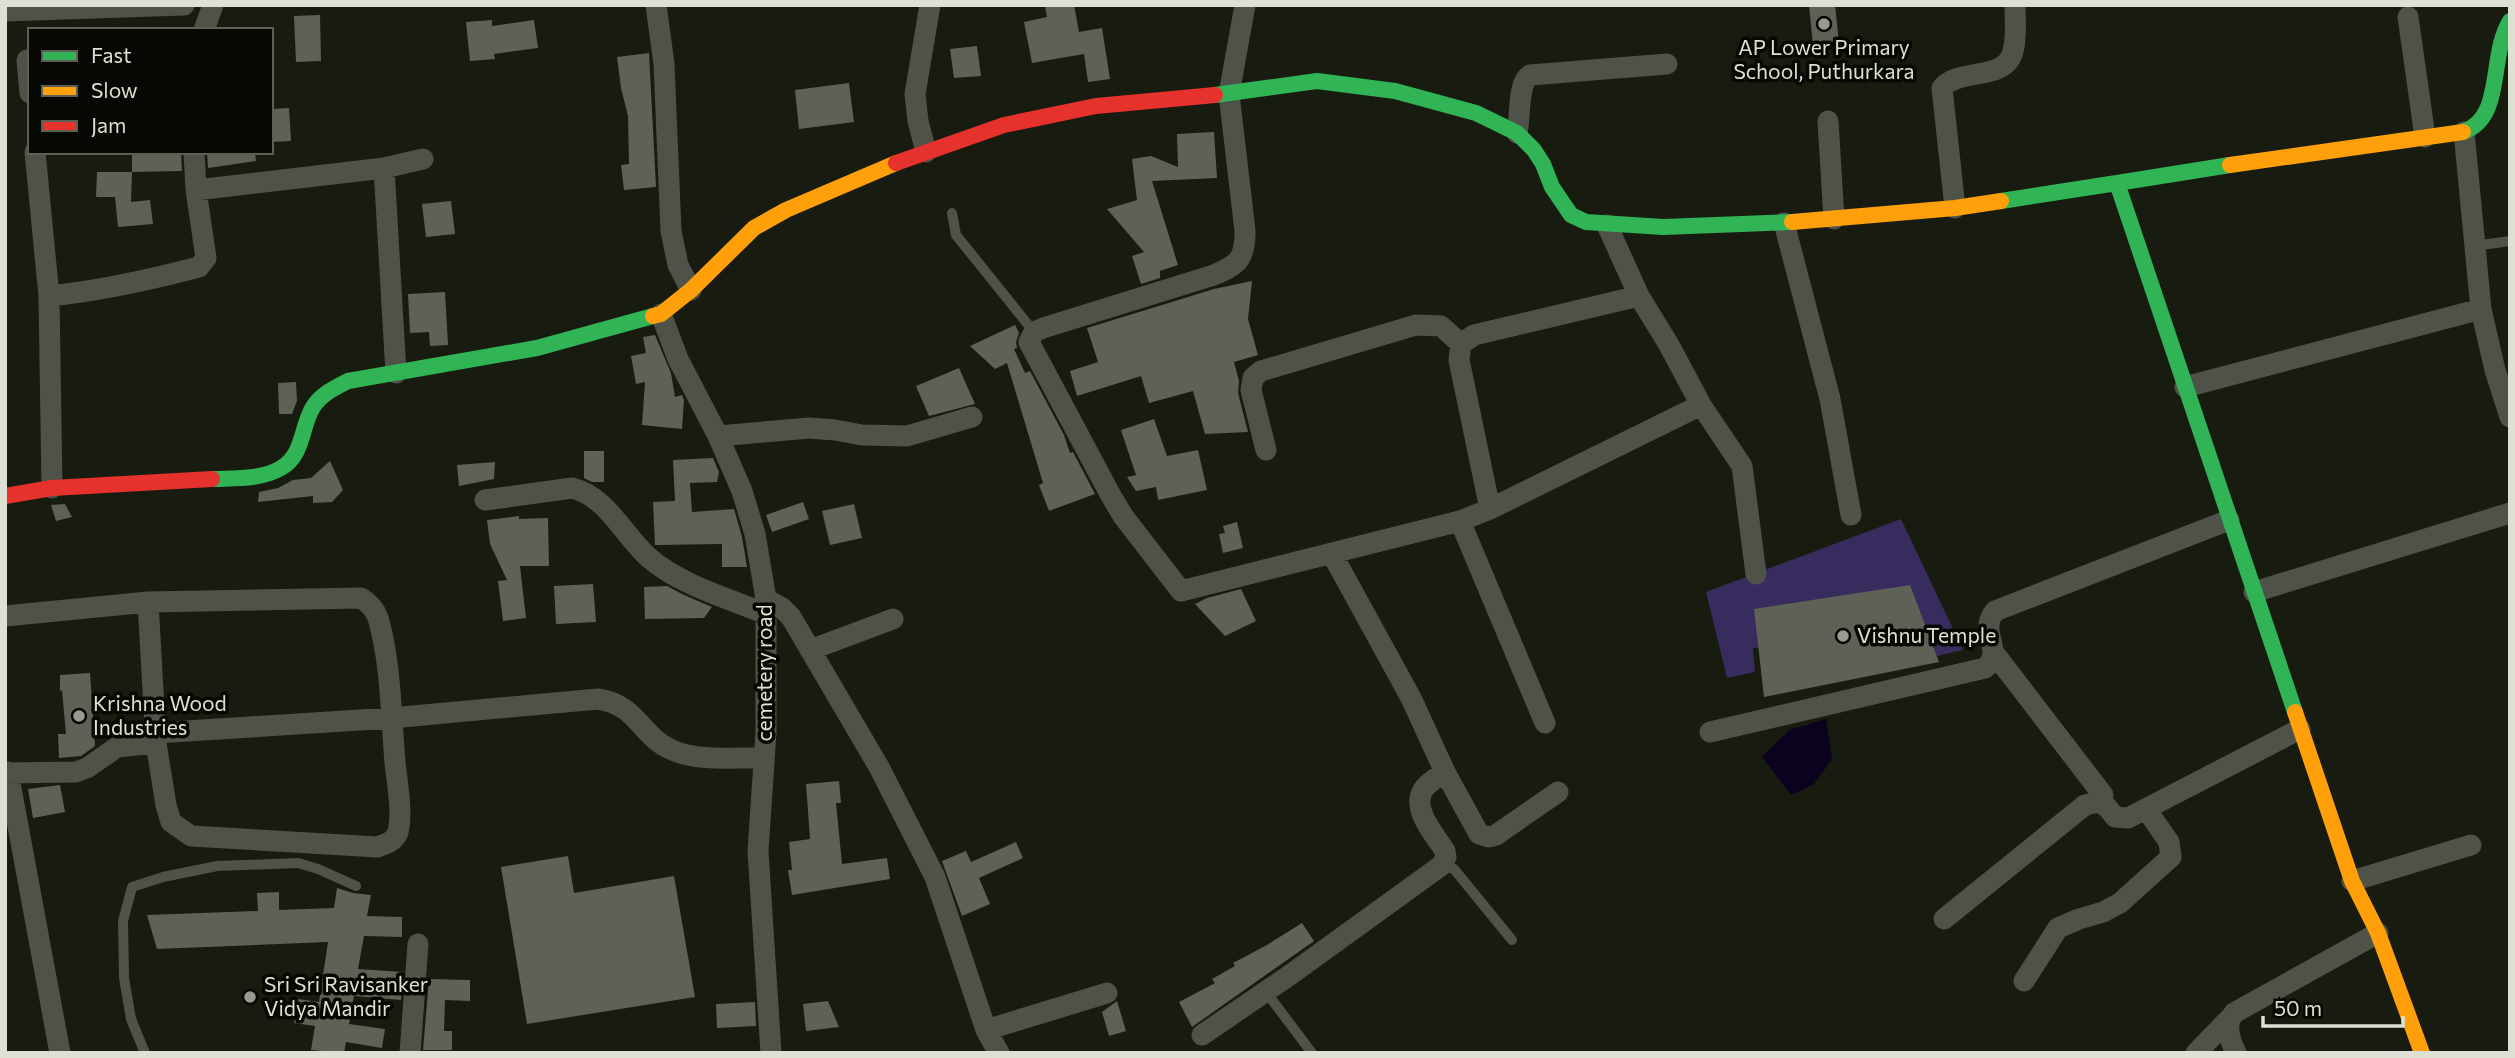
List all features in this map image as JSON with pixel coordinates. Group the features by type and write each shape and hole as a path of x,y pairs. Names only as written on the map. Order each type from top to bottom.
{"street":[{"path":"5,11 184,5"},
{"path":"205,28 213,5"},
{"path":"656,5 664,64 671,231 678,265 691,289"},
{"path":"926,152 915,94 930,5"},
{"path":"1245,5 1229,94 1245,231 1245,249 1241,259 1232,267 1214,275 1042,328 1034,332 1029,342 1123,516 1181,591 1460,521 1490,509 1701,405"},
{"path":"1955,208 1942,88 1949,80 1992,71 2004,66 2011,59 2014,48 2015,5"},
{"path":"2408,17 2426,137"},
{"path":"5,496 52,488 272,474 289,466 298,451 313,407 327,392 348,381 537,348 661,314 754,228 786,210 926,152 1004,125 1044,115 1096,106 1229,94 1317,81 1395,91 1476,113 1517,133 1538,157 1552,187 1571,215 1586,222 1663,228 1784,223 1955,208 2316,151 2464,132 2479,124 2489,107 2499,36 2510,21"},
{"path":"27,60 28,71"},
{"path":"1517,133 1523,80 1530,75 1667,64"},
{"path":"1828,121 1834,219"},
{"path":"2464,132 2481,309 2495,370 2510,416"},
{"path":"35,154 49,296 52,488"},
{"path":"49,296 88,292 199,267 206,258 196,190 194,154"},
{"path":"196,190 384,168 423,159"},
{"path":"384,168 396,373"},
{"path":"2118,183 2352,881 2378,933 2422,1053"},
{"path":"1784,223 1830,399 1851,515"},
{"path":"1607,225 1639,296 1701,405 1742,466 1756,574"},
{"path":"1490,509 1459,360 1461,344 1474,335 1639,296"},
{"path":"2185,387 2481,309"},
{"name":"cemetery road","path":"661,314 678,359 718,436 742,491 755,534 766,606 768,671 758,851 771,1053"},
{"path":"1266,450 1251,390 1253,378 1261,371 1416,325 1441,326 1461,344"},
{"path":"718,436 809,429 862,435 907,436 972,417"},
{"path":"485,500 572,488 584,491 596,498 648,557 668,571 702,588 782,608 791,617 879,767 935,877 986,1030 999,1053"},
{"path":"2254,592 2510,513"},
{"path":"2103,795 1994,653 1987,628 1989,618 1995,611 2229,520"},
{"path":"1460,521 1545,723"},
{"path":"1332,554 1411,698 1479,834 1489,837 1496,835 1558,792"},
{"path":"5,616 148,602 361,598 371,604 377,617 386,668 399,825 397,836 389,843 377,846 191,836 172,822 166,805 156,738 148,602"},
{"path":"810,650 893,619"},
{"path":"1710,732 1985,668 1992,663 1994,653"},
{"path":"60,1053 7,772 76,772 87,768 117,747 156,738 598,699 622,705 658,742 674,751 702,756 764,758"},
{"path":"1944,919 2085,805 2099,802 2115,817 2122,820 2129,818 2300,729"},
{"path":"1202,1035 1443,864 1445,851 1420,809 1420,800 1425,786 1446,772"},
{"path":"2024,981 2057,928 2120,903 2171,857 2169,842 2146,809"},
{"path":"2352,881 2471,845"},
{"path":"2196,1053 2241,1008 2378,933"},
{"path":"410,1053 418,944"},
{"path":"986,1030 1107,993"},
{"path":"2229,1018 2229,1036 2236,1053"}],"lane":[{"path":"952,213 956,235 1034,332"},
{"path":"2474,246 2510,241"},
{"path":"145,1053 131,1019 124,978 123,921 132,887 163,877 217,866 298,863 356,886"},
{"path":"1443,864 1454,869 1512,940"},
{"path":"1266,992 1312,1053"}],"shaded area":[{"path":"1901,519 1963,650 1928,658 1788,647 1753,648 1755,672 1727,678 1706,592"},
{"path":"1826,719 1832,759 1814,784 1791,795 1762,757 1789,730"}],"building":[{"path":"1074,5 1079,32 1102,28 1110,79 1088,82 1084,54 1032,63 1024,22 1047,17 1045,7"},
{"name":"AP Lower Primary School, Puthurkara","path":"1809,5 1835,5 1839,43 1813,45"},
{"path":"320,15 321,61 296,62 294,16"},
{"path":"492,20 492,26 534,20 538,48 494,54 495,59 470,61 466,22"},
{"path":"977,46 981,76 954,78 950,49"},
{"path":"649,53 656,187 624,190 621,165 629,164 628,116 617,57"},
{"path":"849,83 854,122 799,129 795,90"},
{"path":"289,108 291,141 273,142 273,109"},
{"path":"1214,132 1217,178 1152,181 1178,265 1160,271 1160,278 1141,284 1132,256 1144,252 1107,209 1137,200 1132,159 1151,156 1178,167 1177,134"},
{"path":"132,154 181,154 182,171 132,172"},
{"path":"207,154 255,154 256,161 208,168"},
{"path":"97,172 132,172 131,202 150,200 153,224 118,227 115,197 96,197"},
{"path":"451,201 455,234 426,237 422,204"},
{"path":"1252,281 1248,319 1258,355 1234,362 1239,381 1238,393 1248,432 1205,434 1193,391 1149,403 1141,376 1077,396 1070,371 1098,362 1087,328 1214,289"},
{"path":"445,292 448,345 430,346 429,332 410,333 408,294"},
{"path":"1015,325 1019,333 1017,348 1014,349 1025,373 1030,371 1064,435 1070,453 1073,452 1095,494 1049,511 1039,485 1043,483 1007,363 995,369 970,346"},
{"path":"655,335 671,373 675,397 682,395 684,400 682,429 642,425 645,382 636,384 631,356 646,353 643,337"},
{"path":"959,368 975,404 929,416 916,386"},
{"path":"296,382 297,401 292,414 279,414 278,383"},
{"path":"1154,419 1167,456 1198,450 1207,490 1158,500 1156,487 1136,491 1127,477 1136,475 1121,430"},
{"path":"584,451 604,451 604,482 592,482 584,478"},
{"path":"713,458 719,472 717,482 690,483 692,512 734,509 747,567 722,567 722,544 655,545 653,502 675,501 673,460"},
{"path":"330,461 343,490 332,502 313,503 313,496 258,502 259,492 278,488 293,480 311,478"},
{"path":"495,462 494,479 459,486 457,465"},
{"path":"803,502 809,519 772,532 766,515"},
{"path":"65,504 72,517 56,521 51,505"},
{"path":"854,504 862,538 830,545 822,511"},
{"path":"519,516 519,519 548,518 549,566 520,566 526,618 503,621 498,581 507,580 490,544 487,520"},
{"path":"1237,522 1243,548 1223,553 1219,534 1225,533 1223,526"},
{"path":"593,584 596,622 556,624 554,586"},
{"name":"Vishnu Temple","path":"1910,585 1939,662 1764,697 1754,609"},
{"path":"667,586 712,607 704,618 645,619 644,587"},
{"path":"1241,589 1256,621 1225,636 1195,604"},
{"name":"Krishna Wood Industries","path":"90,673 95,746 81,756 59,758 58,734 66,734 60,675"},
{"path":"839,781 841,803 836,803 842,864 887,858 890,879 792,895 788,870 792,870 789,842 810,839 806,784"},
{"path":"60,785 65,812 33,818 28,789"},
{"path":"1016,842 1023,858 979,878 990,904 962,916 942,861 966,851 971,862"},
{"path":"568,856 574,893 674,876 695,997 527,1024 501,867"},
{"path":"337,888 371,895 367,916 402,917 402,937 364,936 358,969 403,972 401,1000 354,996 349,1024 385,1029 382,1048 346,1042 344,1053 311,1050 315,1026 294,1023 298,999 319,1002 328,942 157,949 147,915 258,911 257,893 279,892 279,910 334,908"},
{"path":"1302,923 1314,941 1192,1027 1179,1002 1215,983 1212,979 1235,966 1233,963"},
{"path":"429,979 470,980 470,1001 445,1000 444,1031 452,1031 452,1050 423,1050"},
{"path":"828,1001 839,1027 806,1031 803,1004"},
{"path":"1117,1001 1126,1031 1109,1036 1102,1012"},
{"path":"755,1002 756,1026 717,1028 716,1004"}],"traffic: fast":[{"path":"2463,132 2476,124 2491,100 2499,51 2510,21"},
{"path":"1215,95 1317,81 1395,91 1476,113 1517,133 1534,150 1552,187 1571,215 1586,222 1663,227 1792,222"},
{"path":"2230,165 2117,183 2295,712"},
{"path":"2001,201 2117,183"},
{"path":"212,479 256,476 281,468 294,456 316,402 348,381 537,348 653,316"}],"traffic: slow":[{"path":"2230,165 2463,132"},
{"path":"653,316 661,314 691,290 754,228 786,210 896,163"},
{"path":"1792,222 1955,208 2001,201"},
{"path":"2295,712 2352,881 2378,933 2422,1053"}],"traffic: jam":[{"path":"896,163 1004,125 1096,106 1215,95"},
{"path":"5,496 52,488 212,479"}],"place":[{"name":"AP Lower Primary School, Puthurkara","path":"1824,24"},
{"name":"Vishnu Temple","path":"1843,636"},
{"name":"Krishna Wood Industries","path":"79,716"},
{"name":"Sri Sri Ravisanker Vidya Mandir","path":"250,997"}]}
